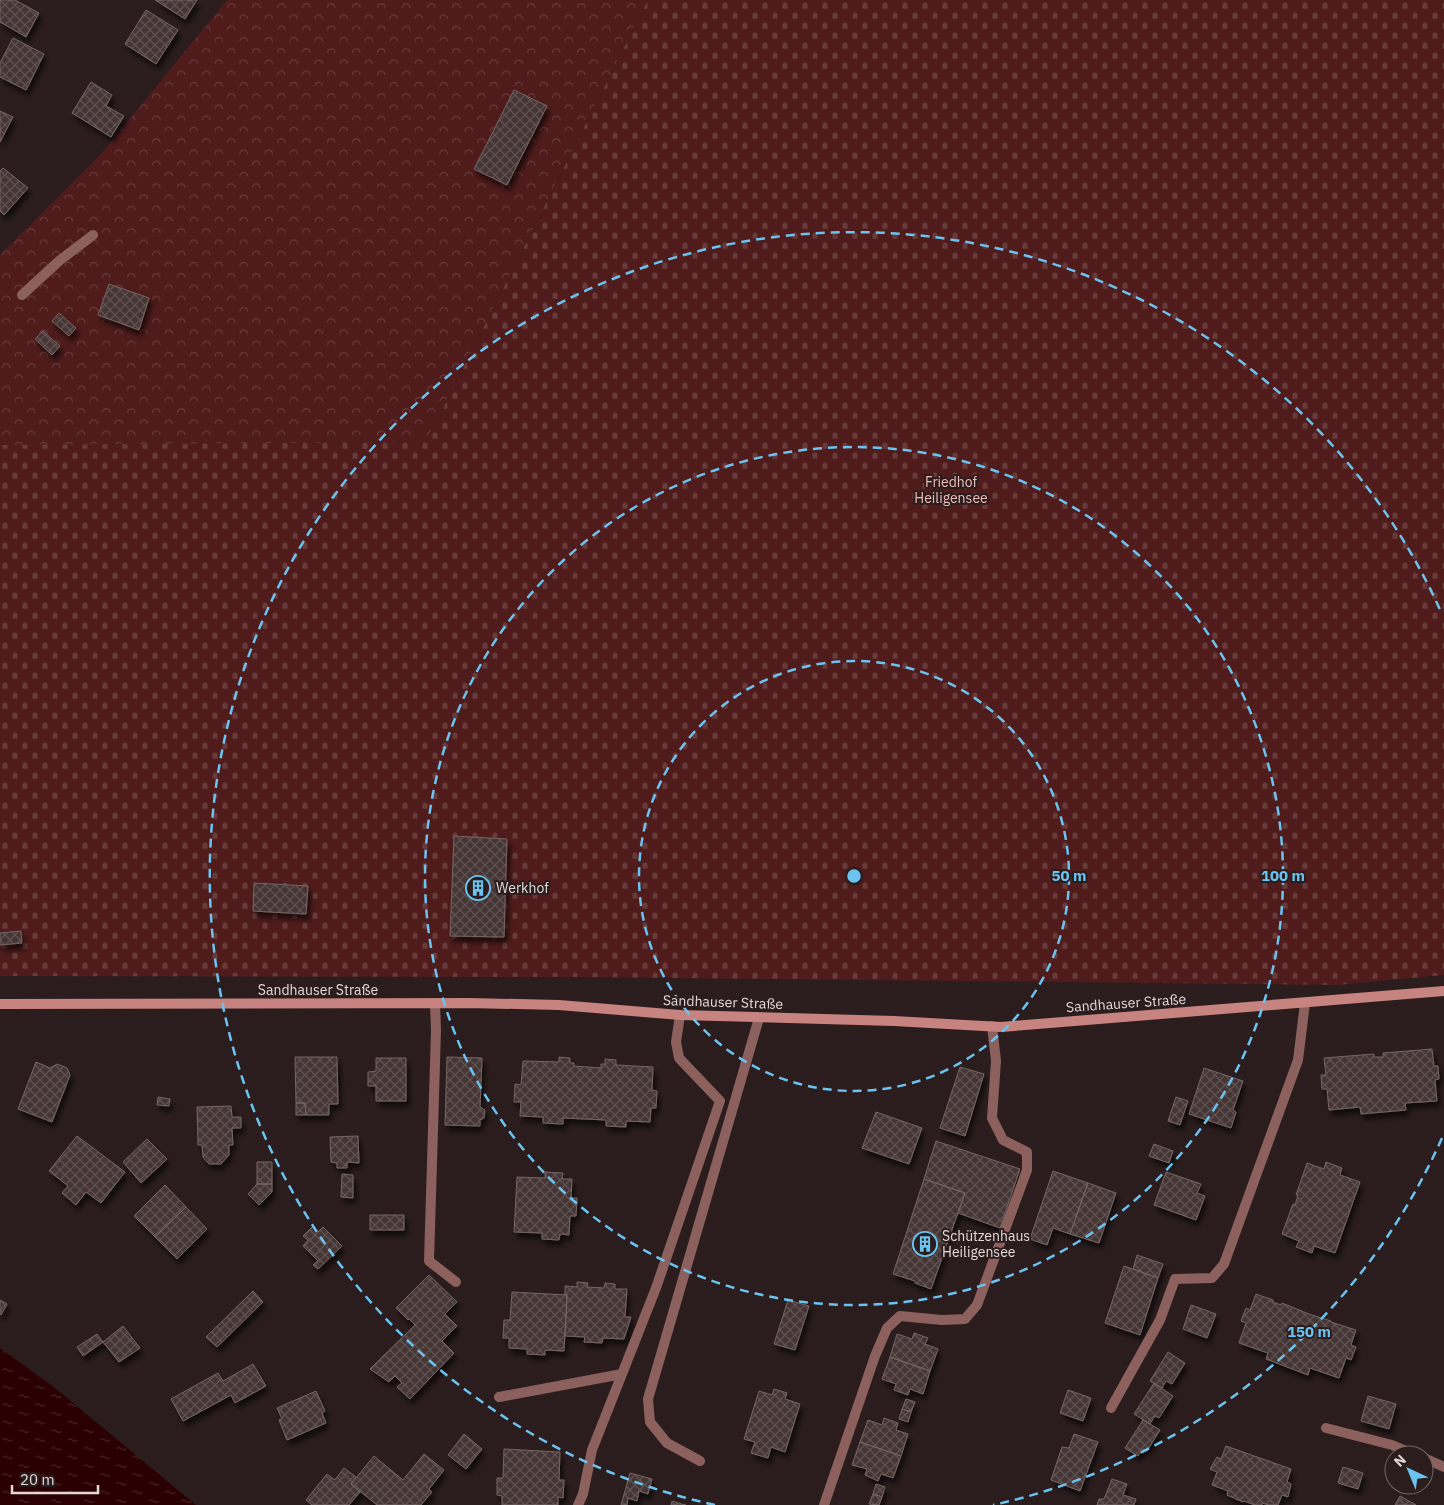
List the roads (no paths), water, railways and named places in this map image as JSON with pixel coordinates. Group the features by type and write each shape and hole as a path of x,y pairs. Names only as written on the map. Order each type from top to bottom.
{"main road":[{"name":"Sandhauser Straße","path":"0,1004 469,1003 559,1005 680,1015 894,1021 992,1026 1444,991"}],"street":[{"path":"22,295 59,261 93,235"},
{"path":"1111,1408 1160,1320 1175,1279 1212,1278 1224,1264 1298,1060 1305,1003"},
{"path":"435,1004 436,1030 429,1261 456,1282"},
{"path":"578,1505 583,1494 592,1450 656,1288 720,1101 679,1058 676,1042 680,1015"},
{"path":"700,1461 667,1443 650,1422 648,1399 759,1018"},
{"path":"824,1505 875,1356 887,1328 900,1316 942,1320 965,1319 977,1305 1027,1170 1027,1152 1002,1140 992,1118 996,1061 992,1026"},
{"path":"498,1397 622,1374"},
{"path":"1326,1428 1394,1445"}],"water":[{"path":"0,1348 55,1388 196,1505 0,1505"}],"place":[{"name":"Werkhof","path":"478,888"},
{"name":"Schützenhaus Heiligensee","path":"925,1244"}],"park label":[{"name":"Friedhof Heiligensee","path":"951,490"}]}
